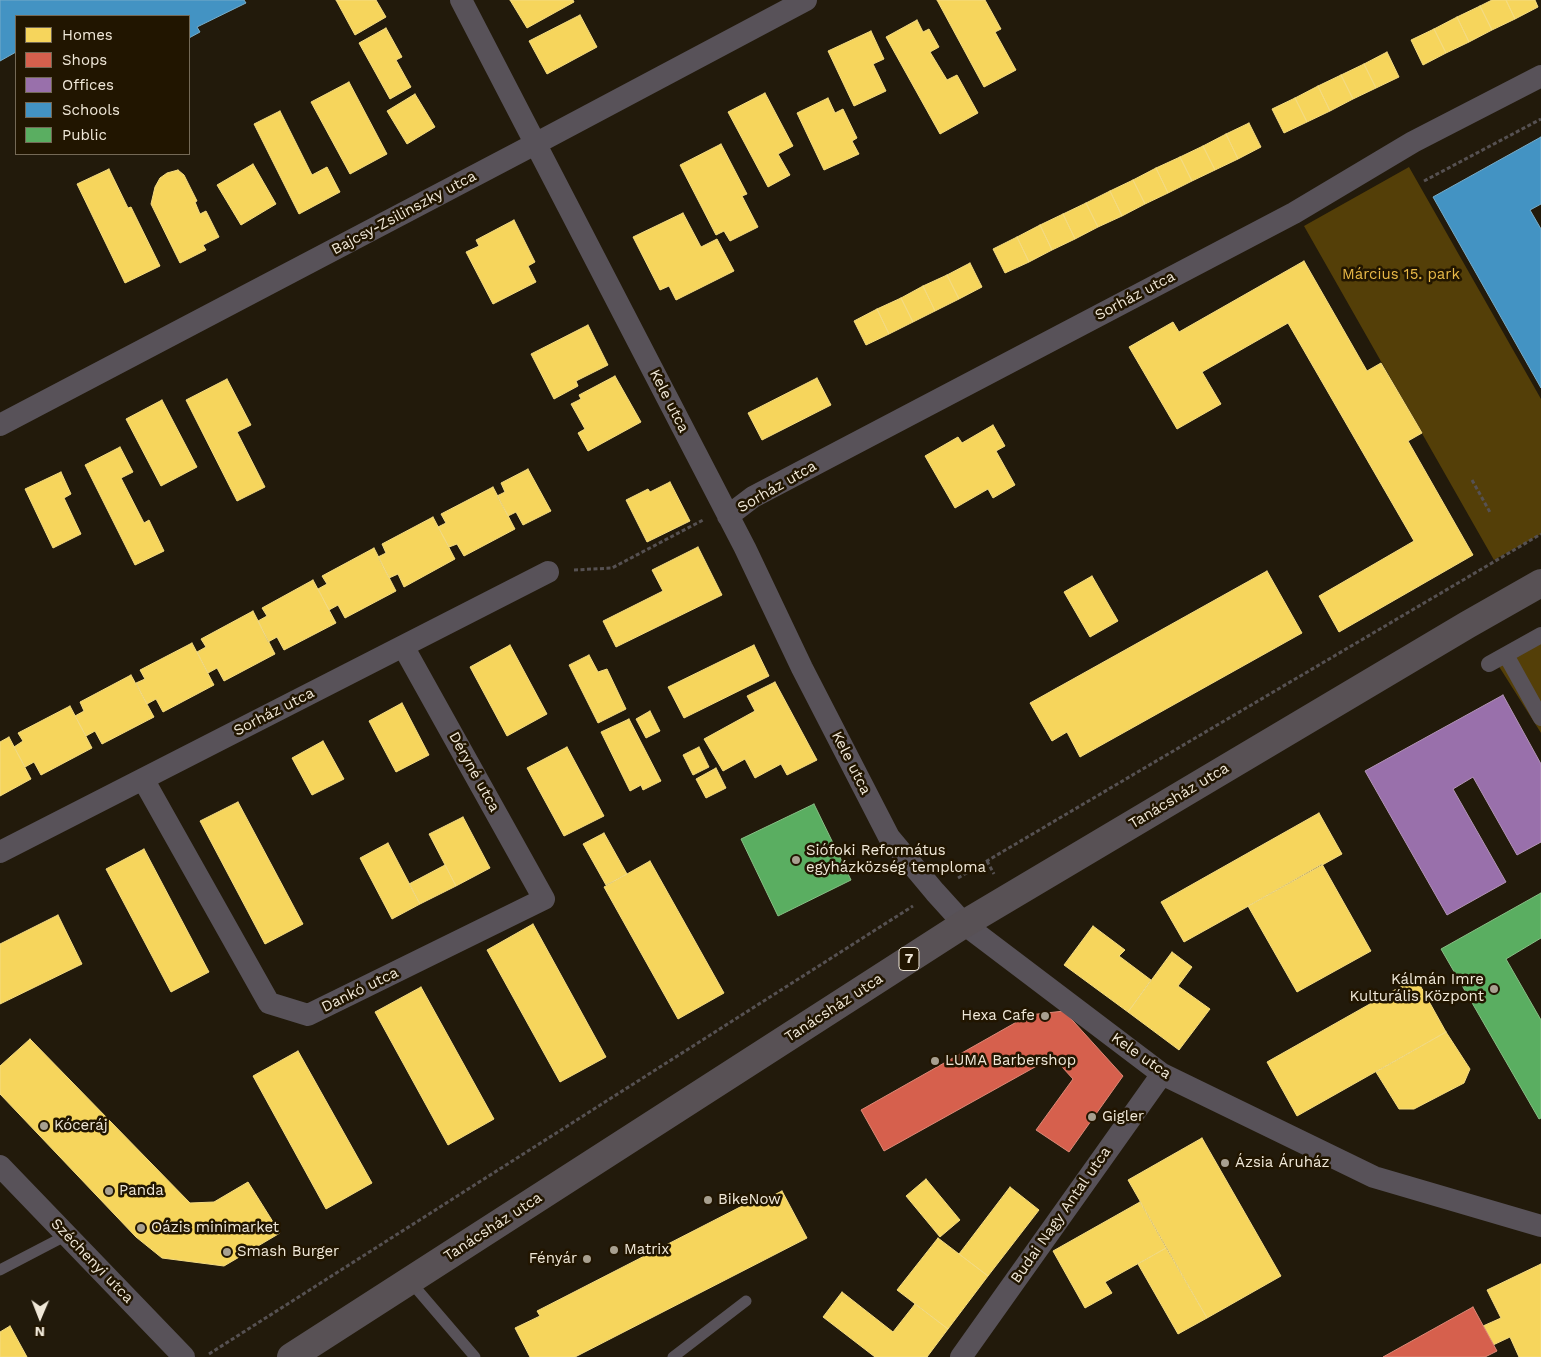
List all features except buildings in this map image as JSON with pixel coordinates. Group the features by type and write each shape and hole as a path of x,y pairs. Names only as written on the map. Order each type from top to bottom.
{"main road":[{"name":"Tanácsház utca","path":"291,1357 964,924 1458,630 1541,583"}],"street":[{"name":"Kele utca","path":"461,0 745,548 802,668 889,837 935,892 964,924 1162,1074 1374,1177 1541,1226"},
{"name":"Bajcsy-Zsilinszky utca","path":"0,425 806,0"},
{"name":"Sorház utca","path":"728,516 753,497 1294,213 1413,142 1541,76"},
{"name":"Sorház utca","path":"0,852 548,572"},
{"path":"1489,664 1541,635"},
{"name":"Déryné utca","path":"404,646 544,898"},
{"path":"1506,655 1541,718"},
{"name":"Dankó utca","path":"143,779 269,1003 308,1015 544,898"},
{"name":"Budai Nagy Antal utca","path":"961,1357 1162,1074"},
{"name":"Széchenyi utca","path":"0,1166 184,1357"}],"lane":[{"path":"0,1270 67,1235"},
{"path":"409,1280 476,1357"},
{"path":"673,1357 746,1301"}],"path":[{"path":"1424,181 1541,119"},
{"path":"1472,480 1491,514"},
{"path":"548,572 612,568 704,520"},
{"path":"205,1357 935,892 1541,534"}],"green space":[{"name":"Március 15. park","path":"1409,167 1541,399 1541,534 1494,560 1304,226"},
{"path":"1541,630 1541,733 1493,657"}],"place":[{"name":"Siófoki Református egyházközség temploma","path":"796,860"},
{"name":"Kálmán Imre Kulturális Központ","path":"1494,989"},
{"name":"Hexa Cafe","path":"1045,1016"},
{"name":"LUMA Barbershop","path":"935,1061"},
{"name":"Gigler","path":"1092,1117"},
{"name":"Kóceráj","path":"44,1126"},
{"name":"Ázsia Áruház","path":"1225,1163"},
{"name":"Panda","path":"109,1191"},
{"name":"BikeNow","path":"708,1200"},
{"name":"Oázis minimarket","path":"141,1228"},
{"name":"Matrix","path":"614,1250"},
{"name":"Smash Burger","path":"227,1252"},
{"name":"Fényár","path":"587,1259"}]}
